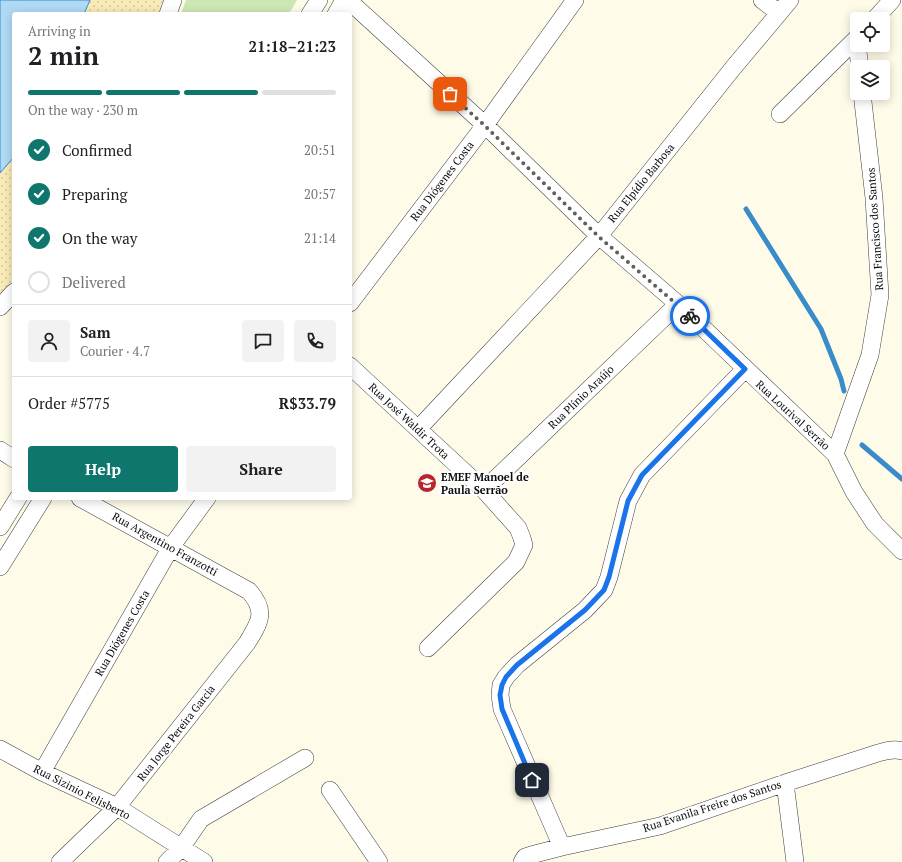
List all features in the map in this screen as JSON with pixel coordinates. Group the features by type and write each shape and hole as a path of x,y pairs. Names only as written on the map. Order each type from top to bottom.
{"street":[{"path":"169,12 173,0"},
{"path":"311,12 319,0"},
{"path":"337,12 344,0"},
{"name":"Rua Lourival Serrão","path":"348,0 484,125 598,236 678,304 835,454 854,492 875,524 902,551"},
{"name":"Rua Diógenes Costa","path":"352,301 484,125 575,0"},
{"path":"762,0 779,13"},
{"name":"Rua Elpídio Barbosa","path":"418,429 598,236 790,0"},
{"path":"881,12 892,0"},
{"path":"896,0 902,7"},
{"path":"780,114 850,47"},
{"name":"Rua Francisco dos Santos","path":"835,454 870,355 880,295 874,198 863,100"},
{"path":"0,307 12,294"},
{"name":"Rua Plínio Araújo","path":"484,490 678,304"},
{"name":"Rua José Waldir Trota","path":"352,368 484,490 518,528 524,545 516,562 428,648"},
{"path":"562,847 502,709 500,695 502,685 506,677 517,665 585,610 604,590 609,577 628,501 642,475 745,369"},
{"path":"0,450 12,458"},
{"path":"0,527 17,500"},
{"path":"0,568 42,500"},
{"name":"Rua Argentino Franzotti","path":"84,500 249,591"},
{"name":"Rua Diógenes Costa","path":"42,772 171,548 206,500"},
{"name":"Rua Jorge Pereira Garcia","path":"60,862 117,807 247,643 259,621 260,609 257,600 249,591"},
{"name":"Rua Sizinio Felisberto","path":"0,749 42,772 117,807 204,862"},
{"name":"Rua Evanila Freire dos Santos","path":"522,862 525,857 531,855 660,826 785,783 884,752 898,749 902,751"},
{"path":"167,862 181,848 201,819 305,758"},
{"path":"785,783 795,862"},
{"path":"330,790 380,862"}],"sand":[{"path":"90,0 163,0 160,12 85,12"},
{"path":"12,159 12,288 0,301 0,173"}],"green space":[{"path":"186,0 297,0 290,12 182,12"}],"water":[{"path":"0,0 90,0 85,12 12,12 12,159 0,173"}],"waterway":[{"path":"746,209 821,329 841,379 844,391"},
{"path":"862,445 902,479"}],"way so far":[{"path":"450,94 598,236 690,316"}],"place":[{"name":"EMEF Manoel de Paula Serrão","path":"427,483"}],"route":[{"path":"532,780 502,709 500,695 502,685 506,677 517,665 585,610 604,590 609,577 628,501 642,475 745,369 690,316"}]}
